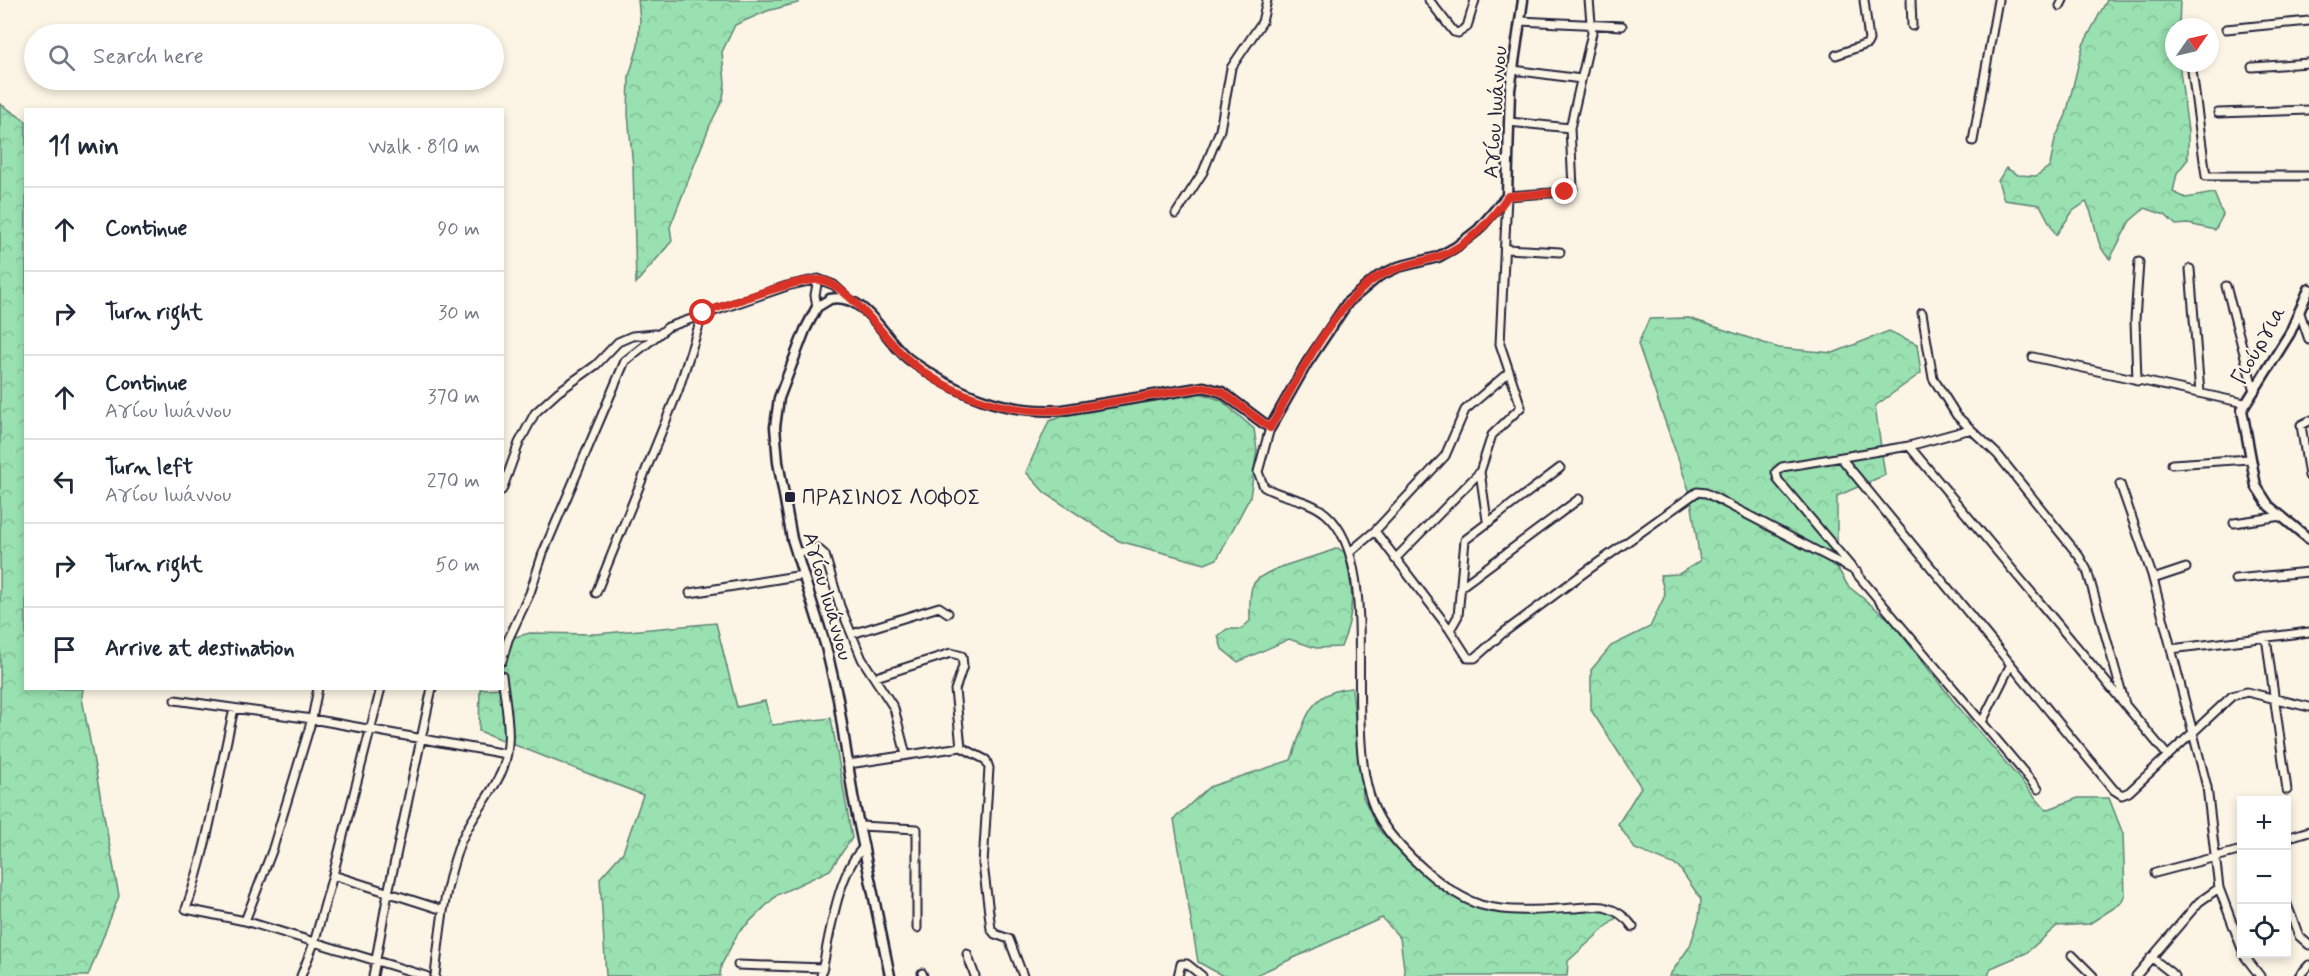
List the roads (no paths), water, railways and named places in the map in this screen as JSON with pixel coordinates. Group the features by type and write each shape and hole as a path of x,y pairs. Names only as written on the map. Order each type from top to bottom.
{"street":[{"path":"1176,214 1203,172 1222,122 1232,68 1262,22 1267,0"},
{"path":"1429,0 1454,32 1458,33 1467,27 1475,0"},
{"name":"Αγίου Ιωάννου","path":"1270,428 1326,333 1348,302 1364,287 1398,267 1448,253 1478,230 1508,196 1509,122 1513,70 1523,0"},
{"path":"1487,520 1480,472 1492,435 1521,407 1500,344 1507,249 1508,196 1570,191 1573,188 1569,128 1591,26 1589,0"},
{"path":"1836,55 1867,44 1869,39 1864,0"},
{"path":"1911,0 1912,26"},
{"path":"1973,141 1998,0"},
{"path":"1520,21 1622,26"},
{"path":"2226,29 2309,21"},
{"path":"2252,67 2309,63"},
{"path":"1513,70 1581,79"},
{"path":"2192,72 2206,177 2309,176"},
{"path":"2218,113 2309,110"},
{"path":"1509,122 1569,128"},
{"path":"1507,249 1560,252"},
{"path":"2137,381 2135,320 2139,262"},
{"path":"2190,269 2200,393"},
{"path":"818,279 815,295 817,308 835,298 851,302"},
{"path":"504,654 508,640 530,593 543,553 625,361 656,334 703,313 786,286 818,279 834,285 851,302 868,314 908,359 954,388 994,405 1040,411 1063,410 1204,387 1222,392 1270,428 1258,472 1264,487 1326,514 1350,552 1357,591 1358,688 1364,764 1370,801 1382,823 1437,881 1481,904 1526,911 1602,906 1626,917 1633,927"},
{"path":"2226,286 2254,391"},
{"name":"Γιούργια","path":"2309,289 2290,333 2244,403 2242,410 2250,459 2260,496 2309,539"},
{"name":"Αγίου Ιωάννου","path":"817,308 790,366 776,412 778,462 796,554 826,647 890,976"},
{"path":"2299,310 2309,340"},
{"path":"596,593 678,391 703,313"},
{"path":"1922,313 1933,378 1957,416 1998,455 2079,556 2087,570 2125,704"},
{"path":"504,484 519,443 535,413 558,392 596,365 618,342 632,336 656,334"},
{"path":"2033,357 2244,403"},
{"path":"1350,552 1375,531 1445,456 1466,410 1508,373"},
{"path":"2309,421 2301,425 2309,476"},
{"path":"1971,429 1909,446 1842,459 1782,467 1776,472 1778,480 2038,789"},
{"path":"1909,446 2168,756"},
{"path":"1842,459 2010,666 2114,790 2122,795 2129,792 2232,696 2247,692 2309,707"},
{"path":"2172,464 2250,459"},
{"path":"1450,630 1458,616 1464,540 1487,520 1560,468"},
{"path":"1395,559 1480,472"},
{"path":"2120,484 2153,579 2207,787 2219,888 2237,938"},
{"path":"1375,531 1450,630 1468,658 1475,658 1503,633 1696,492 1706,493 1857,572"},
{"path":"1462,586 1579,499"},
{"path":"2234,523 2282,516"},
{"path":"796,554 817,548 822,550 840,606 866,668 876,677 894,708 906,755"},
{"path":"2153,579 2186,568"},
{"path":"2235,579 2309,572"},
{"path":"690,593 803,575"},
{"path":"852,634 939,607 948,613"},
{"path":"2171,649 2309,632"},
{"path":"2266,637 2287,790"},
{"path":"876,677 951,653 962,656 963,666 955,690 961,747"},
{"path":"1982,722 2010,666"},
{"path":"246,921 272,851 312,719 318,690"},
{"path":"301,976 314,943 333,875 381,690"},
{"path":"373,976 388,893 432,690"},
{"path":"435,976 443,910 451,871 460,843 499,778 506,754 508,727 504,690"},
{"path":"175,700 312,719 506,754"},
{"path":"234,709 216,782 203,857 186,909 246,921 426,976"},
{"path":"849,764 961,747 988,764 983,864 992,929 995,934 1009,939 1023,976"},
{"path":"860,826 917,829 916,928"},
{"path":"2291,836 2309,831"},
{"path":"738,965 822,972 843,881 850,863 864,847"},
{"path":"2155,873 2237,851"},
{"path":"333,875 443,910"},
{"path":"2136,976 2199,902 2219,888"},
{"path":"2287,904 2299,936 2309,945"},
{"path":"967,954 975,976"},
{"path":"2072,955 2093,976"},
{"path":"2151,957 2175,976"},
{"path":"2246,958 2260,976"},
{"path":"1178,976 1181,964 1187,964 1202,976"},
{"path":"2299,976 2309,965"}],"place":[{"name":"ΠΡΑΣΙΝΟΣ ΛΟΦΟΣ","path":"790,497"}]}
